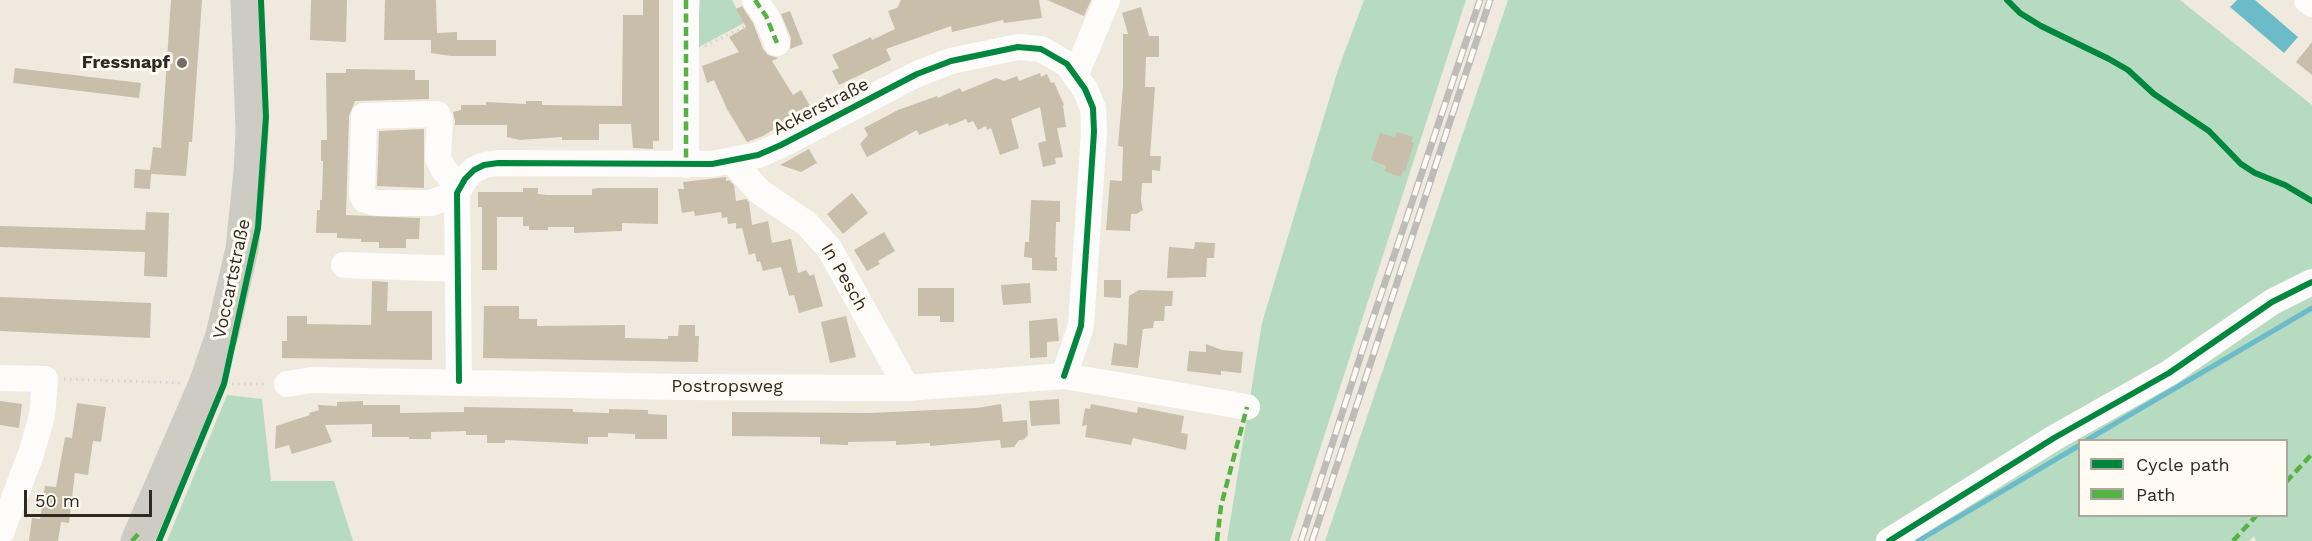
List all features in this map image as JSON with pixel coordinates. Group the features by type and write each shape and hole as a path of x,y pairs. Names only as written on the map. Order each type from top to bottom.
{"main road":[{"name":"Voccartstraße","path":"137,541 205,384 222,335 242,249 252,130 247,0"}],"street":[{"path":"686,0 686,165"},
{"path":"1076,74 1107,0"},
{"path":"2307,0 2312,4"},
{"path":"760,8 777,43"},
{"name":"Ackerstraße","path":"458,190 474,170 484,165 498,163 686,165 732,161 758,155 909,78 951,61 1018,47 1041,50 1058,57 1076,74 1093,108 1094,132 1081,326 1065,376"},
{"path":"458,190 431,203 365,200 362,195 364,116 437,114 440,120 438,158 458,190 459,381"},
{"name":"In Pesch","path":"732,161 760,192 807,224 830,248 907,388"},
{"path":"344,265 458,269"},
{"path":"1889,541 2055,438 2169,373 2272,302 2312,282"},
{"name":"Postropsweg","path":"287,384 311,380 459,381 669,387 907,388 1065,376 1247,407"},
{"path":"0,378 45,379 42,416 32,454 0,535"}],"path":[{"path":"700,49 760,8"},
{"path":"45,379 162,382"},
{"path":"205,384 287,384"}],"green space":[{"path":"700,0 732,0 744,23 699,47 697,39"},
{"path":"1364,0 1466,0 1290,541 1227,541 1262,323 1338,70"},
{"path":"1508,0 2180,0 2312,105 2312,541 2256,541 2254,536 2249,541 1325,541"},
{"path":"227,395 262,399 271,481 334,481 353,541 167,541"}],"water":[{"path":"2237,0 2255,0 2298,37 2284,53 2230,7"}],"building":[{"name":"Fressnapf","path":"171,0 202,0 192,142 189,142 186,176 151,174 150,189 134,188 135,169 150,170 153,147 161,148"},
{"path":"311,0 347,0 346,42 310,40"},
{"path":"385,0 436,0 437,33 457,32 457,40 496,40 496,56 451,56 431,53 431,40 384,40"},
{"path":"643,0 659,0 659,141 653,141 653,149 633,148 631,124 599,124 599,140 562,140 562,137 520,140 507,137 507,125 455,125 454,138 453,112 461,110 461,105 486,105 486,102 526,104 526,101 542,101 542,105 622,106 623,15 643,15"},
{"path":"901,0 1039,0 1042,18 1004,23 1003,20 952,32 951,26 886,49 891,60 839,85 832,71 839,68 832,55 895,29 888,11 897,8"},
{"path":"1047,0 1091,0 1084,16"},
{"path":"742,6 753,23 763,49 768,55 778,58 772,61 793,95 801,90 810,106 763,136 747,142 727,109 714,80 707,83 702,66 739,52 729,37 746,27 736,9"},
{"path":"1141,7 1149,36 1159,36 1159,57 1146,57 1145,87 1155,87 1150,156 1161,156 1160,171 1152,170 1152,183 1142,183 1143,210 1131,214 1130,231 1106,230 1110,180 1122,181 1123,147 1118,146 1123,86 1123,34 1128,34 1122,13"},
{"path":"790,11 803,44 790,49 791,38 781,14"},
{"path":"2312,42 2312,75 2296,62"},
{"path":"15,68 141,83 139,98 13,83"},
{"path":"346,69 415,70 415,80 429,80 429,99 355,101 349,116 346,215 420,218 419,239 406,239 406,248 379,248 379,242 337,238 337,233 316,233 317,210 320,210 320,200 322,200 321,140 327,140 326,73 346,73"},
{"path":"1040,73 1041,77 1047,74 1051,83 1054,82 1064,105 1066,127 1057,128 1063,157 1055,158 1056,164 1043,167 1038,143 1046,141 1040,107 1011,119 1019,148 1000,155 991,128 987,130 986,126 978,130 973,121 968,123 966,119 949,126 948,123 919,135 917,130 867,157 860,144 868,135 864,128 898,110 937,96 938,98 960,88 962,92 996,78 1004,81 1017,76 1019,81"},
{"path":"424,129 424,188 377,186 379,131"},
{"path":"1397,132 1413,137 1411,142 1414,143 1405,172 1403,171 1401,177 1384,171 1386,166 1371,160 1380,133 1395,137"},
{"path":"809,149 817,163 801,172 780,165"},
{"path":"726,177 726,181 729,180 734,185 736,201 746,199 749,202 752,225 768,221 772,243 791,239 798,273 806,270 810,276 814,274 823,306 799,313 794,295 789,296 781,267 763,271 760,261 757,262 755,253 749,255 742,228 736,229 736,223 728,224 727,217 722,218 721,212 695,216 694,211 682,213 678,189 684,189 683,182"},
{"path":"523,188 538,188 538,194 592,195 592,189 599,188 658,188 658,224 622,223 622,231 574,233 574,227 529,230 529,226 523,226 523,217 497,217 497,270 482,270 482,207 478,207 478,192 523,192"},
{"path":"852,193 868,213 843,234 827,214"},
{"path":"1031,200 1060,201 1060,222 1056,222 1057,271 1032,270 1032,258 1024,257 1025,242 1029,242"},
{"path":"146,212 169,213 167,277 144,276 145,252 0,247 0,226 145,230"},
{"path":"884,232 895,251 878,261 880,264 867,271 854,250"},
{"path":"1195,242 1215,243 1214,258 1207,258 1206,277 1167,278 1169,247 1194,249"},
{"path":"1104,280 1121,280 1121,298 1104,297"},
{"path":"372,281 388,282 387,311 432,311 432,360 282,358 282,341 287,341 287,316 307,316 307,324 371,325"},
{"path":"1030,283 1031,303 1003,305 1001,285"},
{"path":"918,288 954,288 954,322 940,322 940,316 918,316"},
{"path":"1139,290 1173,291 1172,306 1165,306 1164,321 1154,321 1153,328 1143,329 1138,368 1111,365 1114,343 1127,345 1129,296"},
{"path":"0,297 151,303 150,338 0,331"},
{"path":"484,306 519,306 519,319 537,319 537,326 625,325 625,338 668,339 668,336 678,336 679,325 695,325 695,336 699,336 698,362 483,358"},
{"path":"846,316 856,357 830,363 821,322"},
{"path":"1057,318 1059,341 1047,342 1047,357 1030,358 1029,321"},
{"path":"1206,344 1222,350 1243,352 1241,373 1221,371 1221,375 1187,371 1189,351 1206,352"},
{"path":"1059,399 1060,424 1031,426 1029,401"},
{"path":"0,401 22,404 19,428 0,425"},
{"path":"363,401 363,405 400,405 400,413 464,412 464,407 573,409 573,412 609,413 609,409 648,410 648,414 667,415 667,439 635,439 635,434 608,433 608,437 588,437 588,444 505,440 505,443 487,443 487,435 466,435 466,431 431,432 431,439 409,439 409,437 372,437 372,424 325,425 332,442 292,454 289,445 275,449 276,426 310,415 309,413 319,410 318,405 337,406 337,402"},
{"path":"77,403 106,407 101,442 93,441 88,475 75,473 69,523 61,522 58,541 29,541 32,518 40,519 45,486 56,487 65,437 72,438"},
{"path":"1001,404 1003,422 1027,420 1028,435 1023,440 1019,440 1014,447 1001,448 1000,440 930,446 930,443 896,445 896,441 848,442 848,445 820,444 820,437 732,436 732,412 869,413 977,408"},
{"path":"1091,404 1137,413 1138,407 1184,416 1181,433 1188,434 1186,450 1133,438 1131,445 1085,437 1087,425 1082,426 1085,408 1090,409"}],"waterway":[{"path":"2089,439 2312,308"},
{"path":"1918,541 2078,446"}],"railway":[{"path":"1301,541 1480,0"},
{"path":"1312,541 1490,0"}],"marked path":[{"path":"686,0 686,165"},
{"path":"755,0 766,16 777,43"},
{"path":"1217,541 1221,506 1247,407"},
{"path":"2288,480 2312,454"},
{"path":"2233,541 2255,517"},
{"path":"132,541 141,531"}],"cycle path":[{"path":"159,541 224,384 258,228 266,117 261,0"},
{"path":"2007,0 2020,13 2041,26 2128,70 2154,94 2209,131 2241,164 2312,201"},
{"path":"459,381 457,193 465,179 474,170 484,165 498,163 712,164 758,155 917,74 951,61 1018,47 1041,49 1067,64 1085,89 1093,108 1094,132 1081,326 1064,376"},
{"path":"1889,541 2054,438 2169,373 2272,302 2312,282"}],"place":[{"name":"Fressnapf","path":"182,63"}]}
